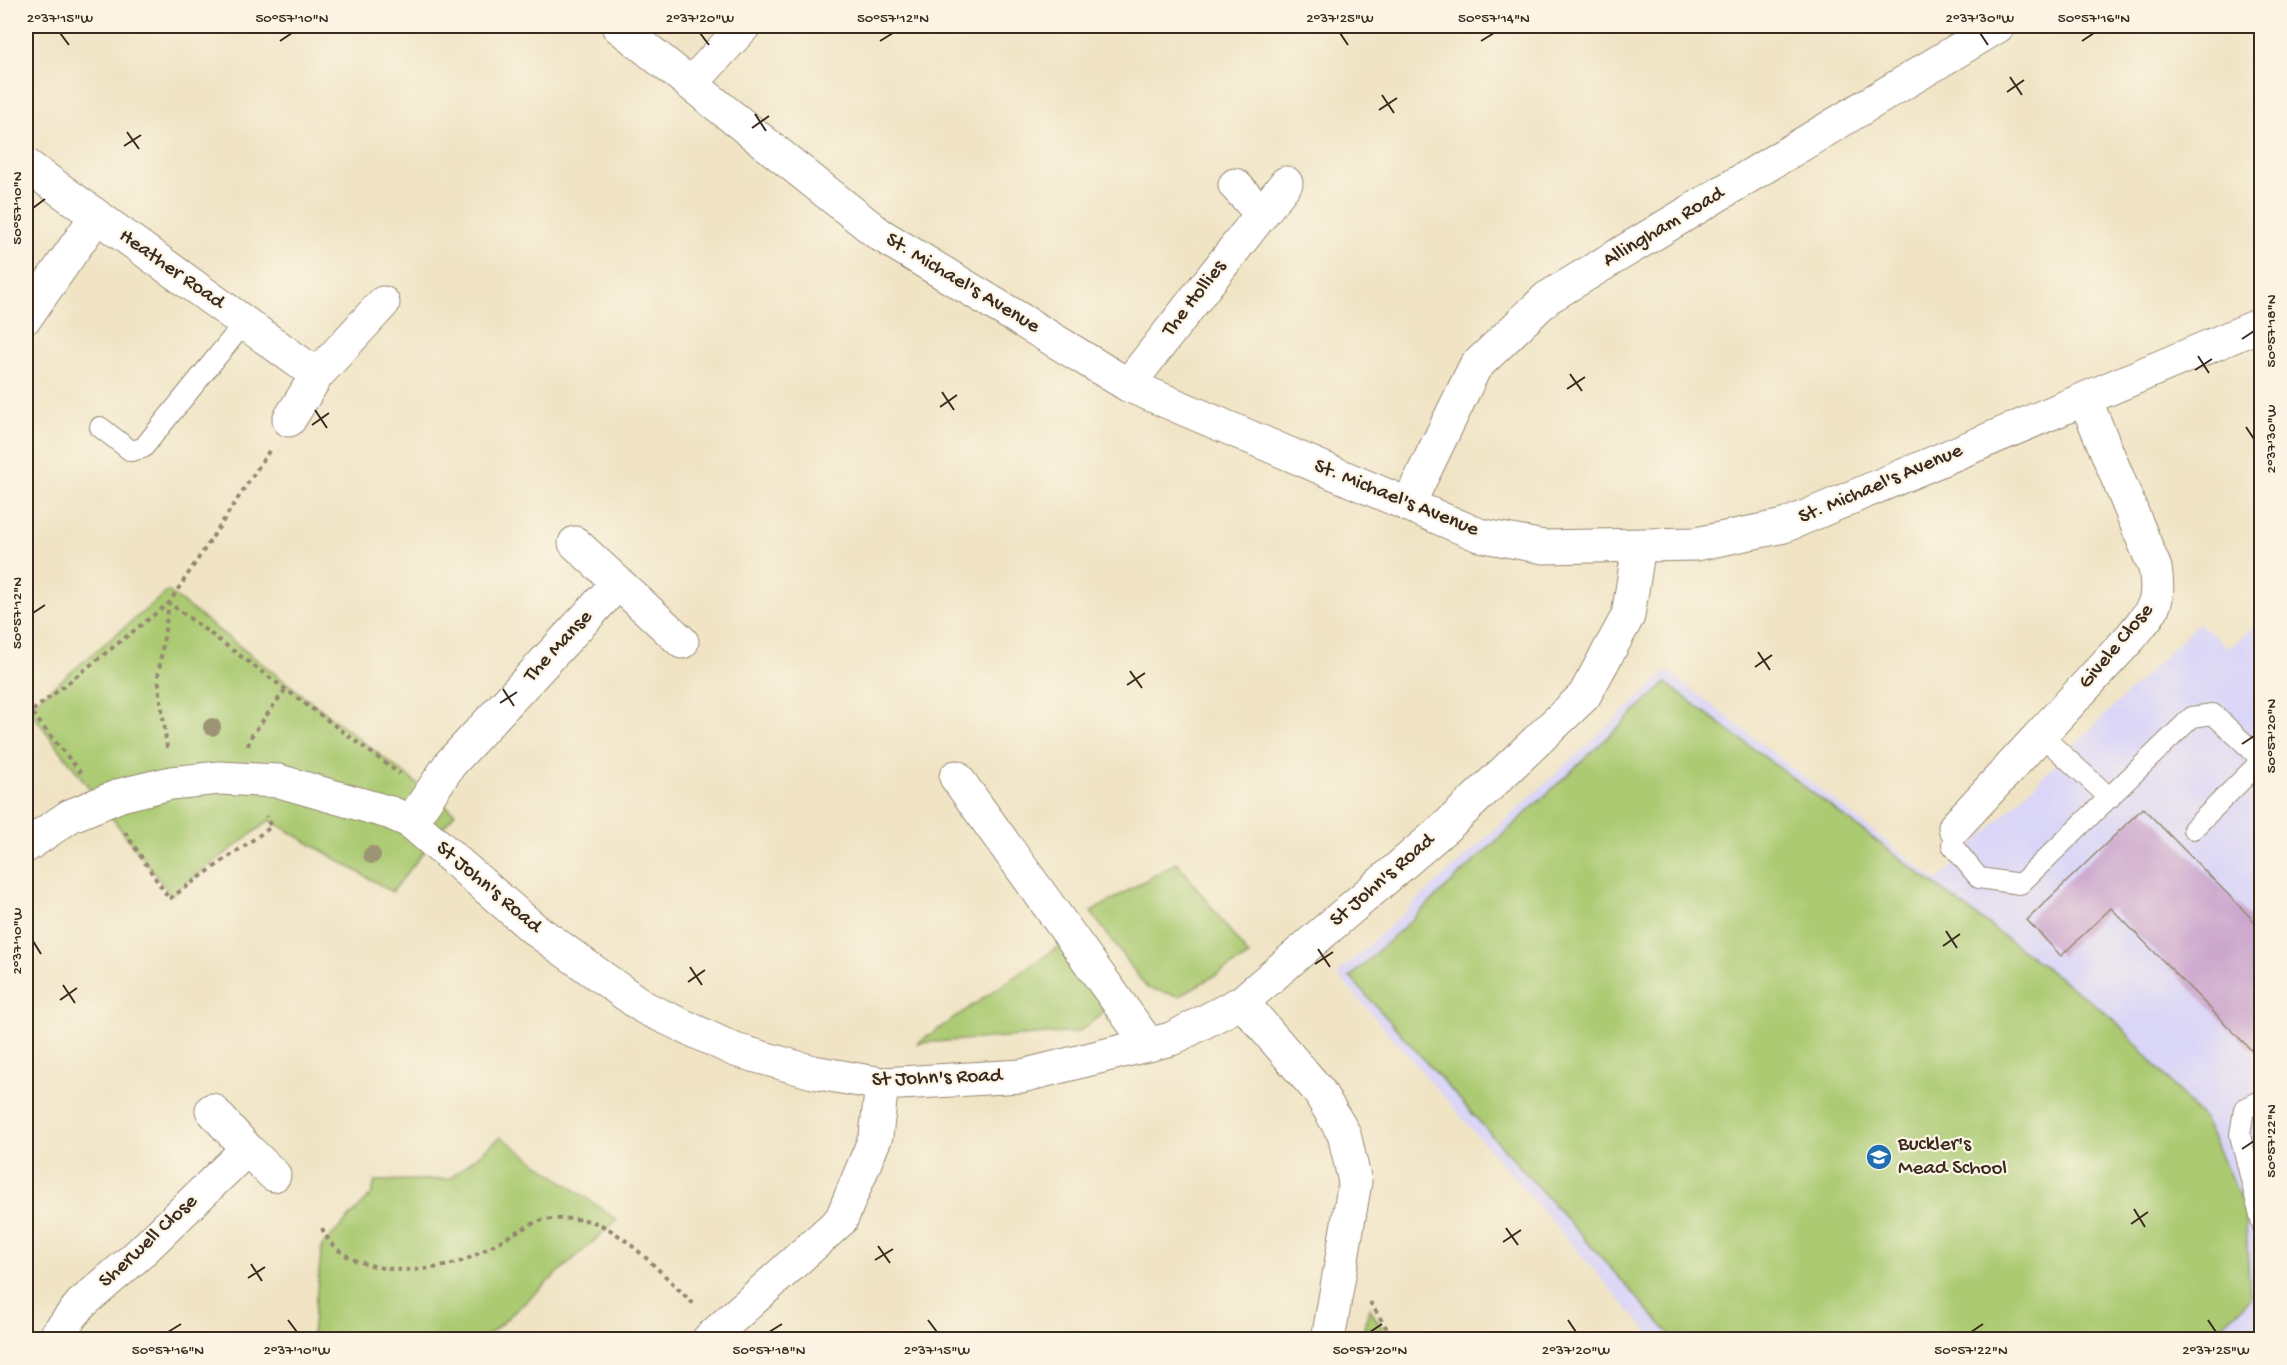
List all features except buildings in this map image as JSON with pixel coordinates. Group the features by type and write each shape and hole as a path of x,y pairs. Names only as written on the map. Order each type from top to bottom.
{"street":[{"name":"St. Michael's Avenue","path":"618,26 879,234 1128,385 1479,535 1544,547 1696,544 1784,526 2262,324"},
{"path":"691,84 744,26"},
{"name":"Allingham Road","path":"1408,505 1475,367 1547,298 1998,26"},
{"name":"Heather Road","path":"26,165 317,375"},
{"name":"The Hollies","path":"1128,385 1286,183"},
{"path":"1235,185 1261,213"},
{"path":"26,317 96,217"},
{"path":"289,420 317,375 383,303"},
{"name":"Givele Close","path":"1955,827 2130,638 2152,611 2159,593 2155,568 2085,399"},
{"path":"574,543 682,642"},
{"name":"St John's Road","path":"26,846 70,816 121,795 171,783 219,778 279,781 380,810 411,822 533,928 645,1008 735,1050 813,1072 882,1084 1023,1076 1171,1039 1242,1002 1479,799 1584,696 1628,616 1639,546"},
{"name":"The Manse","path":"411,822 450,764 618,583"},
{"path":"956,777 1149,1045"},
{"path":"1242,1002 1318,1090 1344,1134 1355,1182 1328,1340"},
{"path":"715,1334 841,1220 876,1137 882,1084"},
{"path":"212,1110 274,1175"},
{"name":"Sherwell Close","path":"56,1340 57,1334 81,1305 138,1255 247,1149"}],"lane":[{"path":"100,428 131,451 143,448 245,322"},
{"path":"1955,827 1952,845 1979,878 2020,884 2192,717 2213,714 2257,755 2257,765 2193,829"},
{"path":"2040,735 2110,798"},
{"path":"2262,1100 2244,1109 2240,1135 2262,1224"}],"path":[{"path":"285,690 250,738 254,780 271,827 169,899 105,802 31,712 169,603 289,420"},
{"path":"169,603 430,796"},
{"path":"169,603 158,677 171,783"},
{"path":"322,1228 327,1241 353,1261 408,1271 467,1260 542,1220 590,1221 610,1227 715,1334"}],"shaded area":[{"name":"Buckler's Mead School","path":"2261,621 2261,1339 1654,1339 1337,974 1668,671 1937,881 2198,623 2229,648"}],"green space":[{"path":"168,591 455,813 392,892 270,820 171,895 28,708"},
{"name":"Buckler's Mead School","path":"1666,683 2114,1019 2204,1120 2245,1208 2250,1299 2208,1339 1674,1339 1350,977"},
{"path":"1177,862 1249,956 1179,996 1147,988 1091,912"},
{"path":"1065,942 1106,992 1101,1015 1078,1032 918,1043"},
{"path":"501,1137 617,1220 484,1339 306,1339 312,1334 322,1246 372,1194 375,1181 449,1179"},
{"path":"1369,1308 1390,1339 1362,1339"}],"place":[{"name":"Buckler's Mead School","path":"1879,1157"}]}
